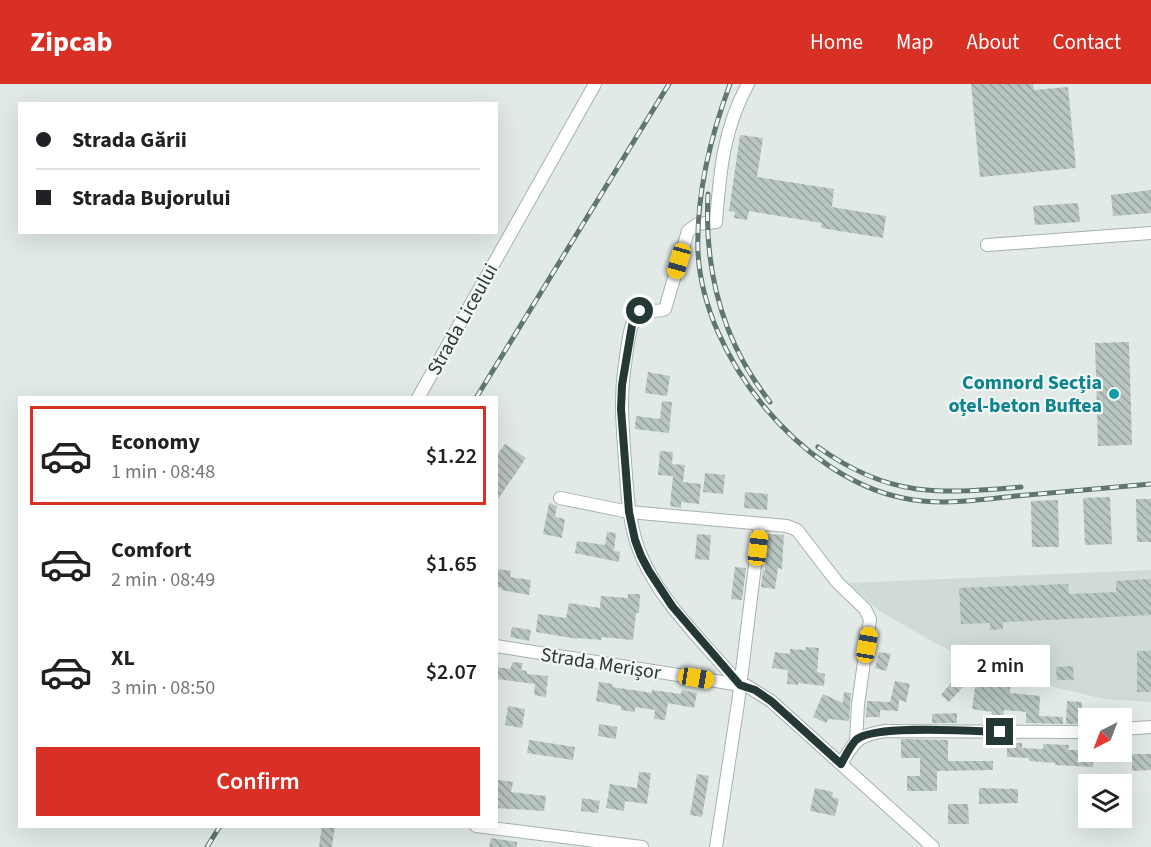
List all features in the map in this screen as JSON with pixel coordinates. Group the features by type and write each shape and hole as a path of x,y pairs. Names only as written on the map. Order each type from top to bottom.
{"street":[{"name":"Strada Liceului","path":"419,396 595,84"},
{"path":"748,84 735,110 724,144 716,222 698,224 688,231 665,309 640,311 633,320 622,385 621,409 629,512 635,540 654,580 672,606 740,685 755,690 771,701 933,847"},
{"path":"987,245 1151,233"},
{"path":"560,498 629,512 787,526 796,530 837,582 868,614 870,625 858,705 856,740 841,764"},
{"path":"716,847 740,685 760,525"},
{"name":"Strada Merișor","path":"498,646 740,685"},
{"path":"1132,728 1151,727"},
{"path":"856,740 867,734 885,731 1078,732"},
{"path":"492,828 642,847"}],"shaded area":[{"path":"1151,570 1151,702 1104,699 995,673 935,643 878,610 848,583"}],"building":[{"path":"971,84 1033,84 1034,90 1068,87 1076,168 980,177"},
{"path":"740,135 763,138 757,177 834,189 832,207 886,216 883,238 821,228 822,223 749,211 747,220 734,218 735,212 729,211"},
{"path":"1151,190 1151,213 1113,216 1111,195"},
{"path":"1078,203 1080,222 1035,225 1033,206"},
{"name":"Comnord Secția oțel-beton Buftea","path":"1129,342 1132,445 1098,446 1095,343"},
{"path":"648,372 670,376 667,396 645,393"},
{"path":"662,401 672,402 669,433 635,429 636,416 660,419"},
{"path":"505,444 526,458 498,499 498,453"},
{"path":"660,451 673,452 672,464 685,465 683,482 701,484 699,504 681,502 681,508 670,506 673,476 658,475"},
{"path":"705,473 725,475 723,494 703,492"},
{"path":"745,492 768,494 767,510 744,508"},
{"path":"1110,497 1112,544 1085,545 1083,498"},
{"path":"1136,499 1151,499 1151,542 1137,542"},
{"path":"1058,500 1059,547 1032,547 1031,501"},
{"path":"549,503 557,506 555,517 565,519 562,538 543,534"},
{"path":"607,532 616,533 614,551 620,552 619,562 575,553 577,541 605,545"},
{"path":"697,534 711,535 709,560 695,559"},
{"path":"767,534 784,535 782,569 778,568 775,589 761,587 763,570 765,571"},
{"path":"735,567 746,568 742,600 731,599"},
{"path":"498,569 511,571 510,577 531,580 529,595 501,590 502,588 498,587"},
{"path":"1151,579 1151,615 1003,622 1003,629 990,630 990,623 961,624 959,588 1068,584 1069,594 1116,592 1116,581"},
{"path":"628,594 640,594 639,613 636,613 633,640 602,637 601,640 578,639 536,632 538,614 566,618 569,603 600,608 601,596 628,598"},
{"path":"512,627 531,630 529,641 510,637"},
{"path":"806,647 819,648 817,672 825,674 824,686 787,684 788,670 772,668 775,652 790,654 790,649 805,650"},
{"path":"996,650 997,664 984,665 983,651"},
{"path":"1137,651 1151,651 1151,692 1137,692"},
{"path":"879,652 891,654 886,671 875,668"},
{"path":"513,662 523,663 521,670 527,671 527,674 548,676 546,697 534,695 535,684 498,679 498,667 510,669"},
{"path":"1073,666 1074,680 1057,680 1056,667"},
{"path":"955,678 964,686 949,702 941,695"},
{"path":"895,681 910,684 906,702 899,700 898,711 880,710 880,717 866,717 867,701 890,702"},
{"path":"976,681 1010,687 1010,693 1040,696 1039,716 1063,717 1063,724 1026,723 1026,712 1004,710 1002,723 990,723 992,712 972,709"},
{"path":"599,682 613,684 612,687 652,693 652,690 681,694 682,690 697,693 694,708 668,703 665,720 654,719 655,710 635,707 635,712 621,710 621,706 596,701"},
{"path":"844,692 851,693 849,721 829,719 826,723 813,717 823,694 843,703"},
{"path":"1067,701 1082,702 1082,708 1078,708 1078,724 1066,724"},
{"path":"508,706 525,709 522,728 505,725"},
{"path":"957,713 957,723 932,723 932,714"},
{"path":"599,724 617,727 616,739 598,736"},
{"path":"901,739 948,740 948,761 993,761 993,770 937,771 937,791 907,791 907,776 920,776 920,758 901,758"},
{"path":"529,740 575,747 573,760 527,753"},
{"path":"1007,743 1022,743 1022,748 1043,749 1043,744 1069,745 1068,750 1078,750 1078,762 1093,762 1093,767 1055,765 1055,763 1029,761 1029,758 1007,757"},
{"path":"1132,754 1151,754 1151,770 1132,771"},
{"path":"639,772 651,773 647,804 625,801 624,811 606,808 610,784 637,788"},
{"path":"697,774 709,776 702,817 690,815"},
{"path":"498,780 513,782 511,792 546,796 544,811 498,808"},
{"path":"815,788 833,792 832,797 839,799 835,816 810,811"},
{"path":"979,788 1018,789 1018,803 979,804"},
{"path":"582,798 600,801 598,813 581,811"},
{"path":"948,804 968,804 969,824 948,824"},
{"path":"322,828 335,828 332,847 319,847"},
{"path":"491,838 517,842 517,847 489,847"}],"railway":[{"path":"477,396 669,84"},
{"path":"730,84 716,125 699,209 698,252 704,292 718,331 738,370 764,406 794,438 828,465 865,486 903,498 931,502 959,502 1151,484"},
{"path":"708,194 709,250 720,304 728,329 740,354 753,379 770,402"},
{"path":"818,447 868,476 915,489 964,491 1021,487"},
{"path":"207,847 219,828"}],"place":[{"name":"Comnord Secția oțel-beton Buftea","path":"1114,394"}],"route":[{"path":"640,311 633,320 622,385 621,421 629,512 641,556 672,606 740,685 755,690 771,701 841,764 856,740 867,734 913,730 1000,732"}]}
